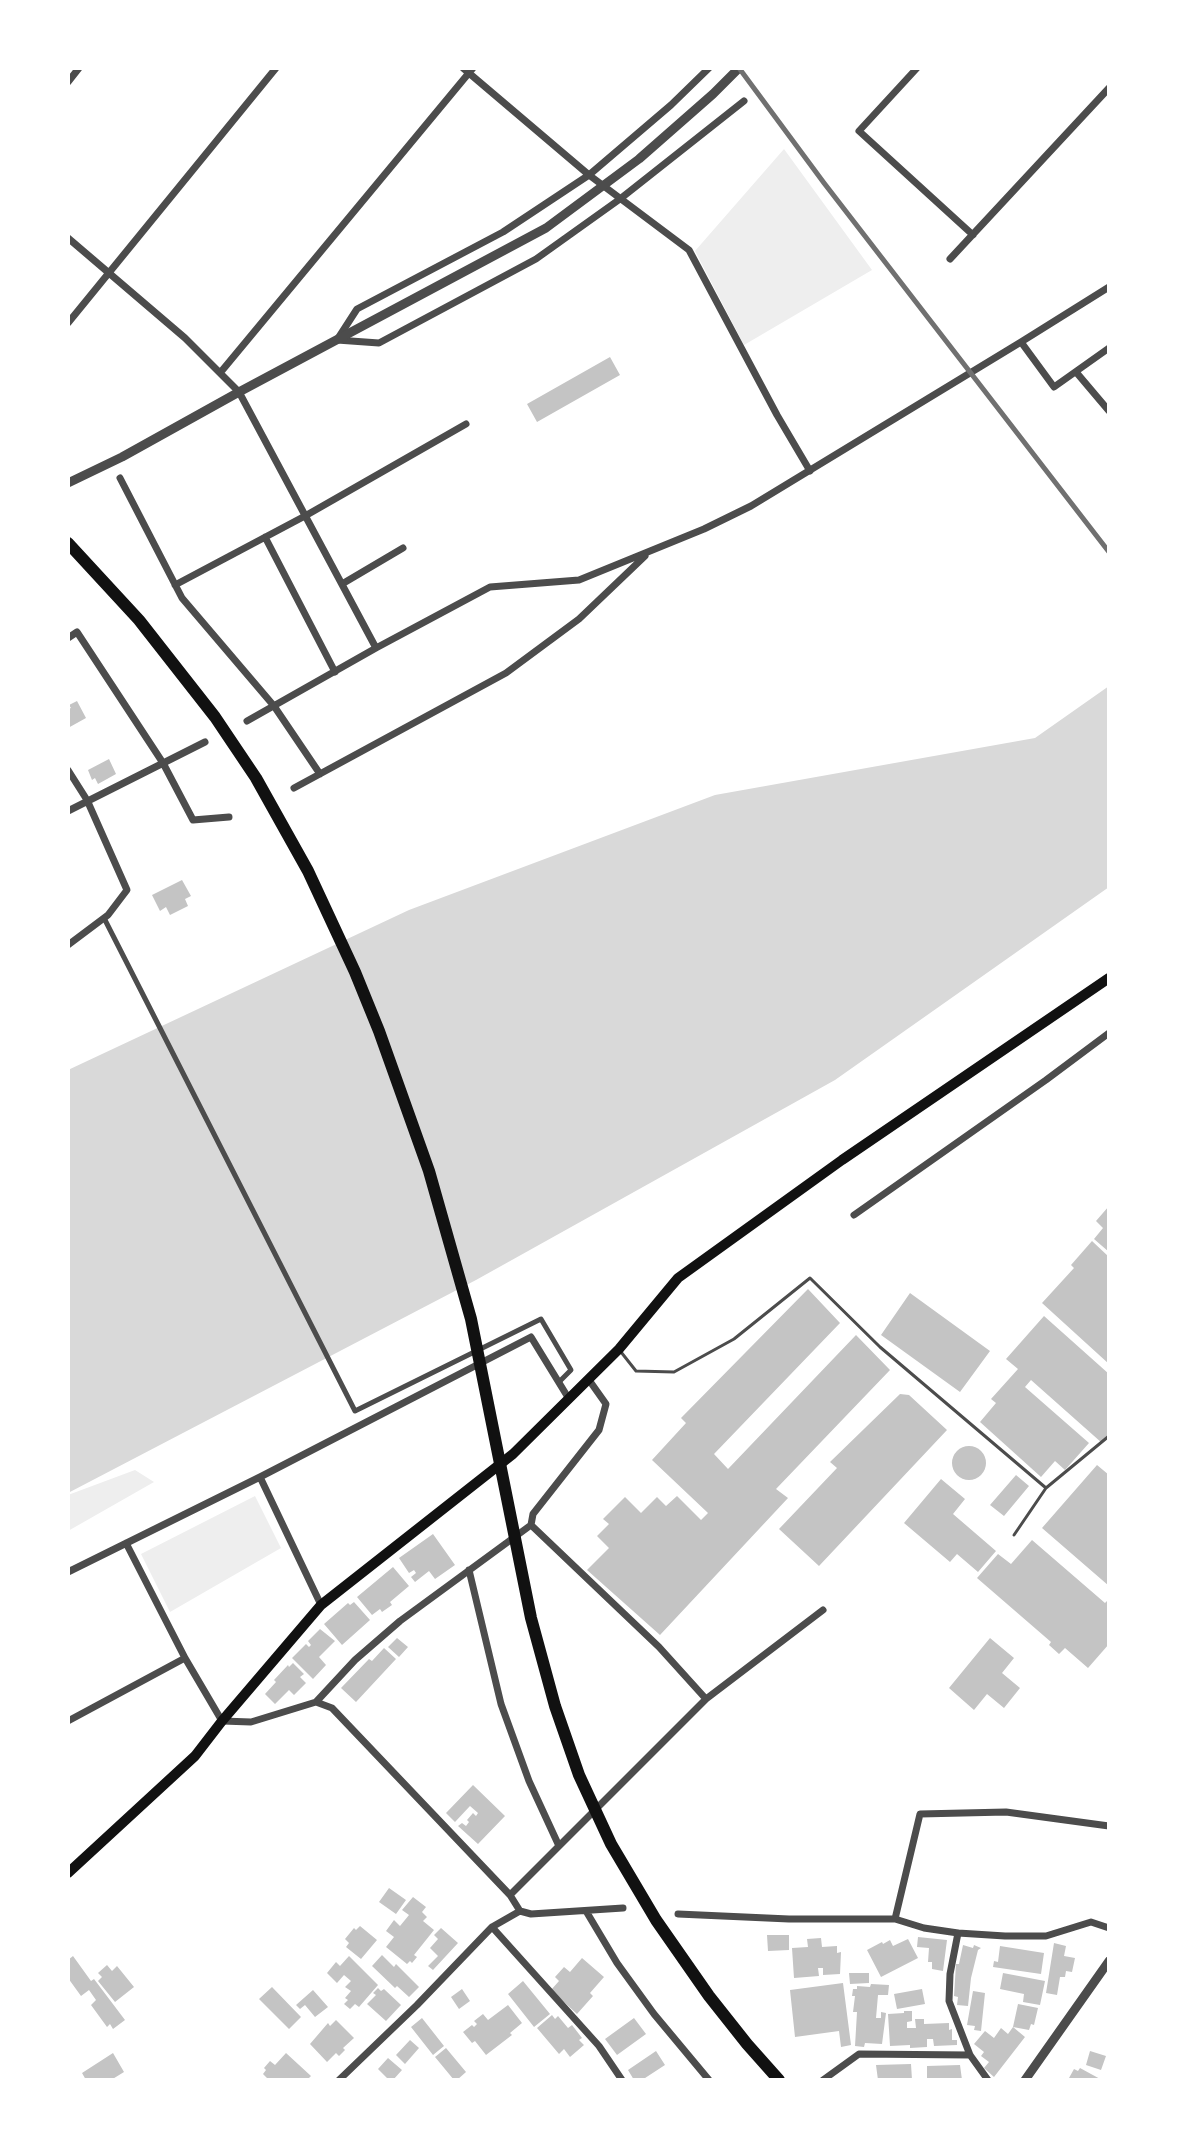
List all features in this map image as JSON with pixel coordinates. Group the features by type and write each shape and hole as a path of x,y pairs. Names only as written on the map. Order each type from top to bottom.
{"highway":[{"path":"68,543 139,620 215,717 256,778 308,871 373,1016 429,1171 471,1319 531,1618 555,1706 579,1775 611,1844 656,1920 747,2044 779,2080"}],"main road":[{"path":"68,1873 195,1756 321,1605 513,1454 619,1349 678,1278 842,1160 1109,978"}],"street":[{"path":"68,82 79,68"},
{"path":"68,323 276,68"},
{"path":"337,340 357,309 503,232 589,175 709,68"},
{"path":"68,483 122,457 546,228 639,159 739,68"},
{"path":"917,68 859,131 973,235"},
{"path":"220,373 468,70 589,175 689,250 810,471"},
{"path":"950,259 1109,88"},
{"path":"337,340 379,343 536,259 620,199 744,101"},
{"path":"68,238 185,338 239,392 376,648"},
{"path":"247,721 490,587 579,580 704,529 751,506 1109,287"},
{"path":"1021,342 1054,387 1109,348"},
{"path":"1076,372 1109,411"},
{"path":"175,585 305,516 466,424"},
{"path":"120,478 182,598 274,706 320,774"},
{"path":"265,537 335,672"},
{"path":"342,584 403,548"},
{"path":"294,788 506,673 579,619 649,552"},
{"path":"68,638 77,632 163,763 193,820 229,817"},
{"path":"68,811 205,742"},
{"path":"68,770 87,800 127,890 108,915 68,945"},
{"path":"104,917 355,1411 541,1319 571,1370 559,1382"},
{"path":"854,1215 1109,1033"},
{"path":"68,1572 531,1337 569,1399"},
{"path":"126,1543 185,1658 222,1721 251,1722 316,1702 366,1650 400,1621 531,1525 533,1514 599,1430 606,1404 589,1380"},
{"path":"260,1477 321,1605"},
{"path":"531,1525 659,1647 706,1699"},
{"path":"469,1570 501,1704 529,1781 559,1846"},
{"path":"510,1895 706,1699 823,1610"},
{"path":"68,1721 185,1658"},
{"path":"316,1702 332,1708 510,1895 520,1911 531,1914 623,1908"},
{"path":"895,1919 920,1814 1006,1812 1109,1826"},
{"path":"339,2080 492,1927 520,1911"},
{"path":"586,1911 617,1963 654,2014 709,2080"},
{"path":"678,1914 789,1919 895,1919 924,1928 1005,1936 1046,1936 1091,1922 1109,1928"},
{"path":"492,1927 599,2046 622,2080"},
{"path":"958,1933 950,1974 949,2001 970,2055 988,2080"},
{"path":"1025,2080 1109,1961"},
{"path":"823,2080 859,2054 970,2055"}],"lane":[{"path":"619,1349 636,1371 674,1372 734,1339 810,1278 880,1347 1046,1488"},
{"path":"1014,1535 1046,1488 1109,1436"}],"shaded area":[{"path":"784,149 872,270 744,345 695,251"},
{"path":"1109,686 1109,887 835,1080 476,1280 68,1493 68,1070 409,910 715,795 1035,738"},
{"path":"135,1470 154,1482 68,1531 68,1495"},
{"path":"255,1496 281,1548 170,1612 141,1554"}],"building":[{"path":"610,357 620,375 537,422 527,404"},
{"path":"77,701 86,718 68,728 69,705"},
{"path":"109,759 116,774 98,784 95,778 92,780 88,770"},
{"path":"182,880 191,896 185,899 188,906 170,915 166,907 160,911 152,895"},
{"path":"1109,1206 1109,1252 1094,1239 1103,1228 1096,1221"},
{"path":"1092,1241 1109,1257 1109,1364 1042,1303 1074,1268 1071,1265"},
{"path":"808,1289 840,1323 714,1454 728,1469 856,1335 890,1370 776,1489 788,1498 660,1635 587,1570 609,1548 597,1536 609,1524 603,1519 625,1497 641,1513 657,1497 666,1506 677,1496 701,1520 708,1513 652,1460 686,1423 681,1418"},
{"path":"910,1293 990,1351 960,1392 881,1335"},
{"path":"1044,1316 1109,1374 1109,1435 1102,1443 1031,1380 1025,1387 1089,1443 1065,1470 1055,1461 1041,1477 980,1422 996,1403 991,1399 1018,1369 1006,1359"},
{"path":"900,1394 909,1395 947,1430 819,1566 779,1529 837,1468 830,1462"},
{"path":"969,1446 981,1451 986,1463 981,1475 969,1480 957,1475 952,1463 957,1451"},
{"path":"1097,1465 1109,1475 1109,1586 1042,1528"},
{"path":"1016,1475 1029,1486 1004,1516 990,1505"},
{"path":"941,1479 965,1499 953,1514 996,1551 978,1572 957,1554 950,1562 904,1523"},
{"path":"433,1534 455,1565 435,1579 429,1571 415,1582 411,1577 416,1573 414,1570 409,1573 399,1558"},
{"path":"1032,1540 1105,1603 1109,1599 1109,1644 1088,1668 1065,1648 1059,1654 1049,1645 1051,1642 977,1578 998,1554 1011,1564"},
{"path":"393,1567 409,1586 390,1602 392,1605 372,1615 357,1597"},
{"path":"354,1602 370,1620 342,1645 324,1624 348,1603"},
{"path":"320,1629 335,1641 319,1657 326,1665 313,1679 292,1658 306,1644 311,1645 308,1641"},
{"path":"397,1638 408,1647 399,1657 388,1647"},
{"path":"990,1638 1014,1658 1002,1673 1020,1688 1004,1708 987,1694 974,1710 949,1688"},
{"path":"384,1648 396,1659 356,1702 341,1688"},
{"path":"293,1663 304,1674 300,1677 306,1683 294,1695 289,1690 275,1704 265,1694 276,1682 274,1680"},
{"path":"473,1785 505,1816 478,1844 458,1826 462,1823 466,1826 473,1813 476,1816 478,1813 470,1806 455,1822 446,1813"},
{"path":"389,1888 406,1900 396,1914 379,1902"},
{"path":"413,1897 426,1907 422,1912 427,1917 423,1921 434,1930 414,1955 417,1957 407,1964 386,1947 394,1937 386,1931 394,1920 400,1926 409,1915 402,1910"},
{"path":"360,1926 377,1940 361,1959 346,1947 349,1943 345,1939 354,1928 356,1930"},
{"path":"441,1928 458,1943 433,1970 428,1966 438,1956 430,1948 438,1939 434,1935"},
{"path":"767,1935 789,1935 789,1950 768,1951"},
{"path":"918,1937 947,1940 943,1971 932,1969 932,1962 928,1962 929,1948 917,1947"},
{"path":"821,1938 822,1947 837,1946 837,1953 841,1952 840,1974 823,1975 823,1968 818,1968 819,1976 794,1978 792,1948 808,1947 807,1939"},
{"path":"908,1939 918,1958 881,1977 867,1950 882,1942 890,1940 893,1946"},
{"path":"1054,1943 1066,1946 1064,1956 1075,1958 1072,1972 1066,1971 1065,1977 1060,1977 1057,1995 1046,1993"},
{"path":"963,1945 981,1948 971,1978 968,2006 957,2005 958,1997 954,1996 956,1964 959,1964"},
{"path":"1000,1946 1044,1953 1041,1974 993,1967 994,1961 998,1962"},
{"path":"382,1955 419,1987 409,1997 372,1966"},
{"path":"73,1956 125,2020 113,2029 110,2024 107,2027 91,2005 96,2000 89,1990 81,1996 68,1978 68,1960"},
{"path":"349,1956 378,1985 359,2007 355,2004 350,2009 344,2004 351,1991 345,1987 351,1981 344,1975 337,1983 327,1973 336,1962 340,1966"},
{"path":"582,1958 604,1977 577,2014 551,1990 559,1981 555,1977 564,1967 570,1972"},
{"path":"107,1965 112,1971 117,1966 134,1987 115,2002 98,1981 102,1977 98,1973"},
{"path":"849,1973 869,1973 869,1983 850,1984"},
{"path":"1003,1973 1045,1981 1040,2005 1023,2002 1024,1994 1000,1989"},
{"path":"523,1981 550,2014 534,2027 508,1994"},
{"path":"843,1983 851,2045 841,2047 839,2031 795,2037 790,1990"},
{"path":"871,1984 889,1985 888,1995 878,1995 876,2018 881,2018 881,2012 886,2013 882,2044 855,2046 857,2012 853,2012 853,1989 857,1986 870,1987"},
{"path":"272,1987 301,2017 289,2029 259,1999"},
{"path":"378,1988 381,1991 384,1989 401,2005 386,2021 367,2004"},
{"path":"462,1989 470,2001 459,2009 451,1997"},
{"path":"922,1989 925,2004 897,2009 894,1994"},
{"path":"313,1990 328,2007 315,2017 305,2005 300,2009 296,2005"},
{"path":"973,1991 985,1993 981,2031 967,2025"},
{"path":"1018,2004 1038,2008 1034,2025 1031,2024 1029,2030 1013,2027"},
{"path":"508,2005 522,2023 486,2055 463,2032 472,2025 474,2027 477,2024 474,2021 483,2014 488,2020"},
{"path":"912,2011 912,2021 907,2022 907,2028 916,2028 915,2019 924,2019 924,2024 949,2023 952,2040 957,2040 957,2045 934,2046 933,2039 927,2039 927,2047 890,2046 888,2014"},
{"path":"552,2015 555,2019 558,2016 568,2028 572,2025 582,2038 579,2040 584,2045 570,2057 564,2049 559,2054 537,2028"},
{"path":"422,2018 444,2046 433,2055 411,2027"},
{"path":"634,2018 646,2034 617,2055 605,2039"},
{"path":"336,2020 354,2038 339,2056 336,2053 327,2062 310,2044 328,2023 330,2026"},
{"path":"1013,2027 1025,2037 994,2077 984,2068 989,2062 981,2056 984,2052 974,2044 985,2031 994,2038 1001,2028 1008,2034"},
{"path":"410,2040 419,2048 405,2064 396,2055"},
{"path":"446,2048 466,2072 457,2080 435,2057"},
{"path":"656,2051 665,2065 642,2080 634,2080 628,2070"},
{"path":"1090,2051 1106,2056 1101,2070 1086,2065"},
{"path":"113,2053 124,2072 111,2080 86,2080 82,2073"},
{"path":"286,2053 311,2076 307,2080 269,2080 263,2074 270,2061 275,2065"},
{"path":"388,2058 402,2070 393,2080 378,2069"},
{"path":"911,2064 912,2080 878,2080 876,2065"},
{"path":"960,2065 962,2080 927,2080 927,2066"},
{"path":"1080,2068 1102,2080 1069,2078 1074,2069 1078,2071"}],"railway":[{"path":"739,68 1109,552"}]}
